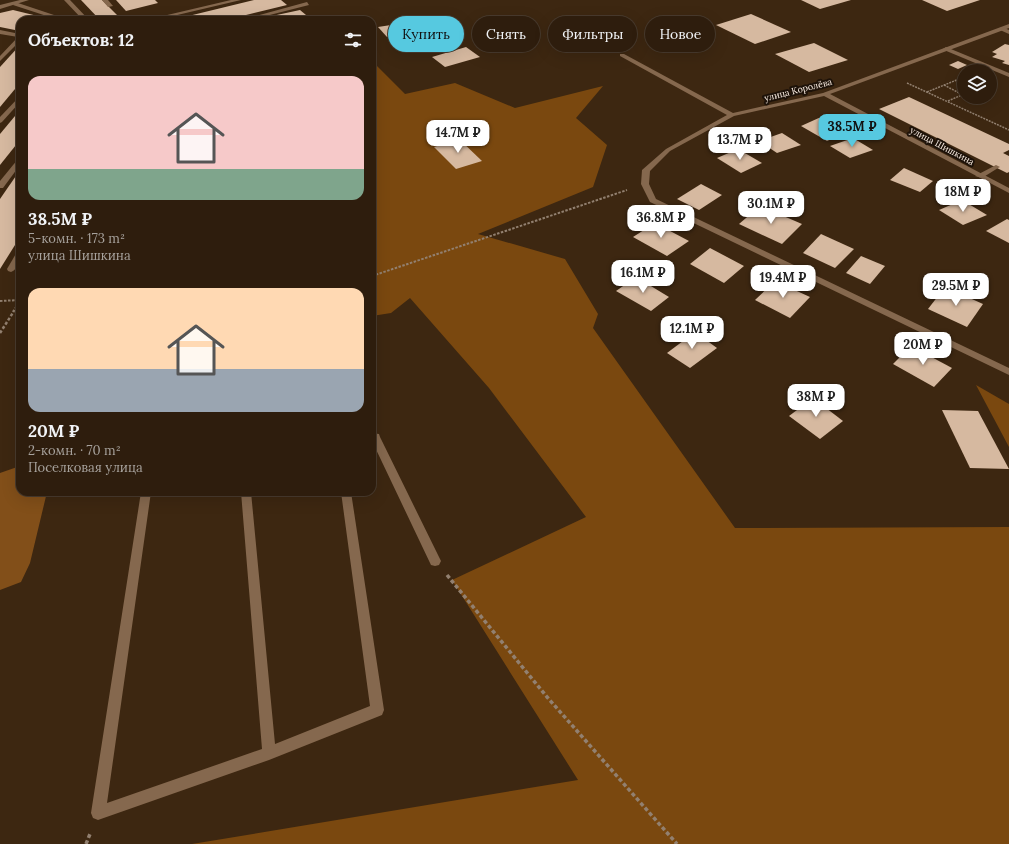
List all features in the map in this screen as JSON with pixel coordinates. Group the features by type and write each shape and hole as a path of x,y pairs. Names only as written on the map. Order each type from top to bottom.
{"street":[{"path":"0,7 26,0"},
{"path":"67,0 82,16"},
{"path":"105,0 110,6"},
{"path":"167,16 238,0"},
{"path":"15,4 52,16"},
{"path":"260,16 307,4"},
{"name":"улица Королёва","path":"645,184 646,170 668,150 732,115 825,94 1009,26"},
{"path":"1002,29 1009,32"},
{"path":"0,32 16,36"},
{"path":"0,59 16,41"},
{"path":"946,49 1009,75"},
{"path":"622,55 732,115"},
{"name":"улица Шишкина","path":"825,94 1009,191"},
{"path":"0,121 16,103"},
{"path":"0,186 16,165"},
{"path":"979,176 996,168"},
{"path":"645,184 653,200 1009,372"},
{"path":"11,269 16,261"},
{"path":"376,439 435,561"},
{"path":"145,496 98,813 269,753 377,710 347,496"},
{"path":"246,496 269,753"}],"path":[{"path":"927,92 957,80"},
{"path":"906,82 1009,130"},
{"path":"943,85 957,91"},
{"path":"947,101 957,97"},
{"path":"376,275 645,184"},
{"path":"0,301 16,300"},
{"path":"0,333 16,307"},
{"path":"435,561 547,697 677,844"}],"shaded area":[{"path":"376,65 405,94 455,83 515,108 603,86 576,118 607,145 593,187 478,234 565,259 598,314 593,328 735,528 1009,527 1009,844 192,844 578,780 452,580 586,517 489,388 410,298 391,313 376,315"},
{"path":"976,385 1009,404 1009,447"}],"building":[{"path":"81,0 102,0 118,16 96,16"},
{"path":"116,0 155,0 158,3 126,11"},
{"path":"254,0 281,0 287,5 242,16 188,16"},
{"path":"801,0 851,0 820,9"},
{"path":"922,0 980,0 947,11"},
{"path":"13,10 38,16 16,16 15,30 0,27 0,13"},
{"path":"300,10 307,16 272,16"},
{"path":"751,14 791,32 755,44 716,25"},
{"path":"388,25 388,37 387,37 378,27"},
{"path":"814,43 848,60 809,72 775,54"},
{"path":"1005,44 1009,45 1009,65 1002,63 1005,61 992,57 997,54 992,52"},
{"path":"466,47 480,57 445,67 432,57 449,52 464,52 464,48"},
{"path":"16,49 16,88 0,107 0,67"},
{"path":"958,61 965,64 957,64 957,69 949,65"},
{"path":"909,97 1009,144 1009,150 1003,153 1009,156 1009,172 1007,173 879,109"},
{"path":"16,115 16,145 0,165 0,134"},
{"path":"821,117 848,132 827,141 801,126"},
{"path":"782,133 801,145 777,153 759,141"},
{"path":"853,138 873,150 850,158 830,146"},
{"path":"459,139 482,161 456,169 434,147"},
{"path":"738,149 762,163 741,173 717,158"},
{"path":"904,168 933,181 920,192 890,180"},
{"path":"16,176 16,243 0,269 0,199"},
{"path":"701,184 722,195 699,210 677,199"},
{"path":"962,200 987,215 963,225 939,210"},
{"path":"760,206 802,224 782,244 739,224"},
{"path":"1007,219 1009,220 1009,243 986,231"},
{"path":"655,223 689,241 667,256 633,237"},
{"path":"821,234 854,249 835,268 803,253"},
{"path":"710,248 744,266 724,283 690,264"},
{"path":"861,256 885,266 870,284 846,273"},
{"path":"636,277 669,297 651,311 616,291"},
{"path":"775,281 810,297 790,318 755,300"},
{"path":"945,287 983,304 967,327 928,309"},
{"path":"695,332 717,348 690,368 667,353"},
{"path":"911,346 952,368 934,387 893,364"},
{"path":"813,398 843,421 820,439 789,416"},
{"path":"942,410 978,411 1009,469 970,468"}],"waterway":[{"path":"0,563 18,496"}]}
